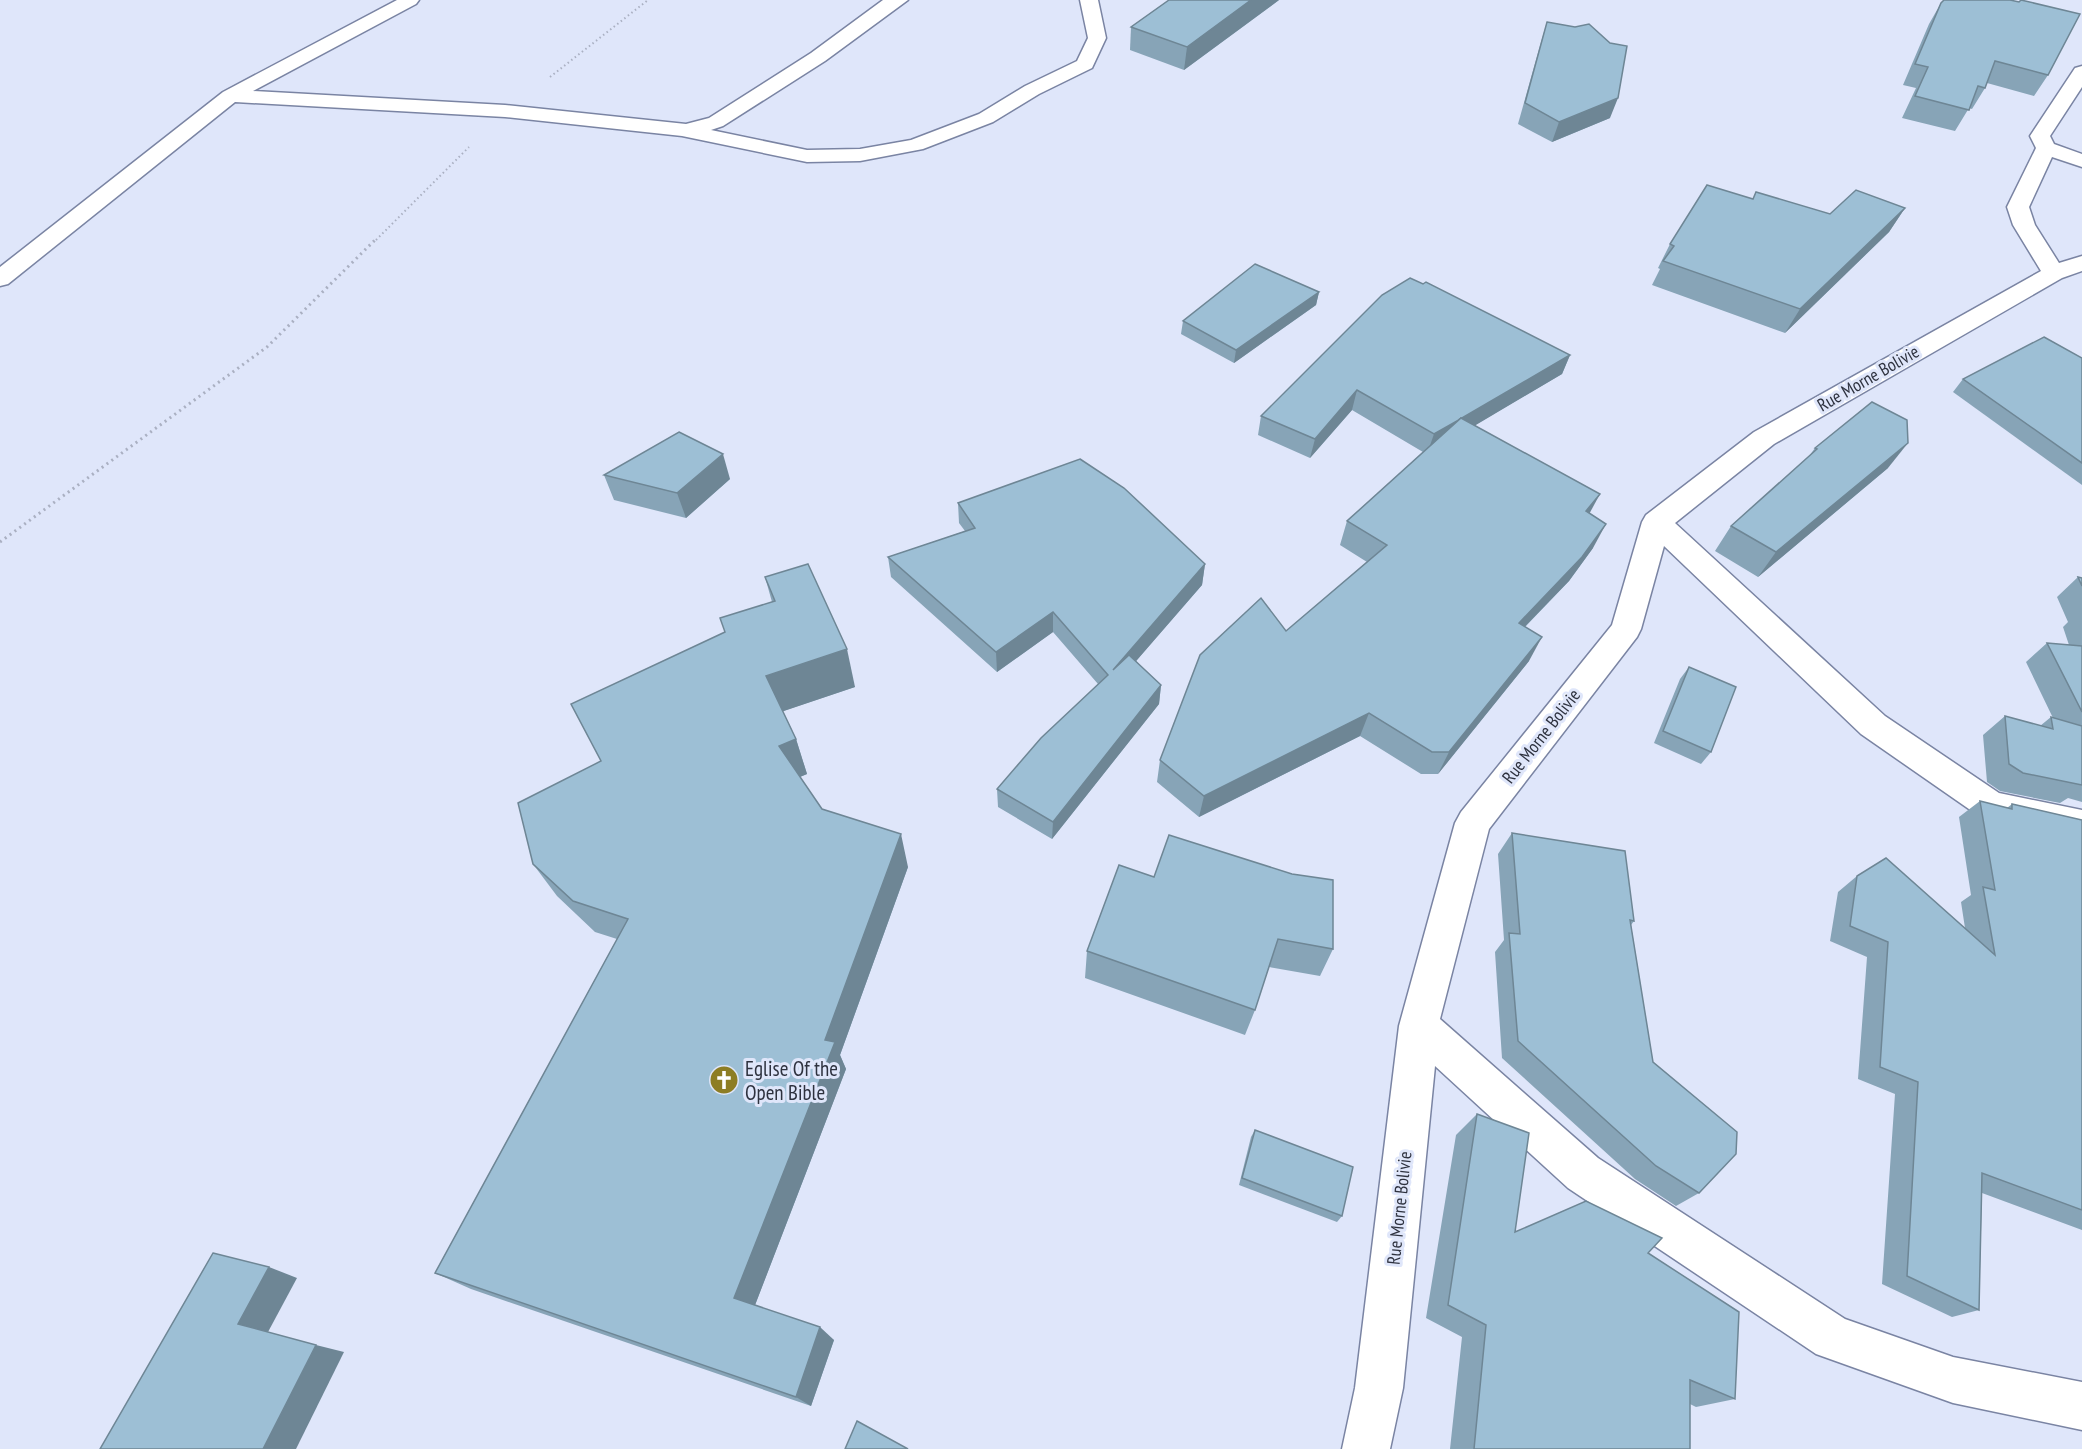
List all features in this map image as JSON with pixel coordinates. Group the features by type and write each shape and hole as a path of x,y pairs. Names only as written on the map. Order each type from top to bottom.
{"street":[{"path":"0,279 230,96 410,0"},
{"path":"686,130 716,122 818,57 890,3 899,0"},
{"path":"230,96 505,111 686,130 807,156 860,155 916,145 986,118 1032,90 1085,64 1097,38 1089,0"},
{"path":"2082,72 2040,136 2046,148 2082,161"},
{"path":"2046,148 2018,207 2024,225 2054,273"},
{"name":"Rue Morne Bolivie","path":"1366,1449 1379,1388 1419,1026 1473,823 1626,628 1656,522 1764,438 2054,273 2082,263"},
{"path":"1656,522 1873,725 1991,806 2082,825"},
{"path":"1419,1026 1583,1173 1832,1338 1953,1380 2082,1406"}],"path":[{"path":"0,542 267,347 505,111 648,0"}],"building":[{"path":"1169,0 1251,0 1187,47 1131,27"},
{"path":"1944,0 2019,2 2021,0 2080,14 2048,75 1995,61 1985,88 1978,86 1969,110 1915,96 1928,67 1915,64"},
{"path":"1547,22 1575,27 1589,24 1610,43 1627,46 1618,98 1559,122 1525,103"},
{"path":"1707,185 1753,199 1756,192 1830,214 1856,190 1905,208 1800,309 1663,261 1674,246 1670,244"},
{"path":"1255,264 1319,292 1236,350 1183,321"},
{"path":"1410,278 1423,284 1426,282 1570,355 1434,434 1357,390 1315,439 1261,416 1382,295"},
{"path":"2044,337 2082,358 2082,463 1963,379"},
{"path":"1872,402 1907,420 1908,443 1776,552 1731,526 1817,449 1815,448"},
{"path":"1461,418 1600,494 1586,511 1606,524 1582,557 1519,623 1542,637 1449,752 1432,752 1369,713 1204,796 1160,760 1200,655 1261,598 1286,631 1387,545 1347,521"},
{"path":"679,432 723,454 677,493 604,475"},
{"path":"1080,459 1124,488 1205,564 1113,670 1129,655 1161,685 1053,822 997,789 1041,738 1108,675 1053,612 996,652 888,557 975,528 958,503"},
{"path":"808,564 847,649 766,676 796,739 779,746 822,809 901,834 825,1040 835,1042 734,1298 820,1327 796,1397 435,1273 628,919 573,901 533,864 518,803 601,761 571,704 725,632 720,618 775,601 765,577"},
{"path":"2047,643 2082,646 2082,712"},
{"path":"1689,667 1736,687 1711,752 1663,731"},
{"path":"2005,716 2053,729 2051,717 2082,726 2082,785 2023,773 2009,764"},
{"path":"1980,801 2012,809 2012,804 2082,820 2082,1210 1982,1173 1979,1310 1907,1276 1918,1082 1880,1067 1888,942 1850,926 1857,876 1886,858 1995,955 1983,887 1995,890"},
{"path":"1512,833 1625,851 1634,921 1630,920 1653,1062 1737,1132 1736,1154 1699,1193 1656,1166 1518,1041 1509,933 1520,934"},
{"path":"1169,835 1292,874 1333,880 1333,949 1278,939 1255,1010 1087,951 1119,865 1154,877"},
{"path":"1477,1114 1529,1133 1515,1232 1586,1201 1662,1238 1648,1253 1739,1312 1735,1399 1690,1380 1690,1449 1474,1449 1486,1325 1448,1305"},
{"path":"1255,1130 1353,1167 1342,1216 1242,1178"},
{"path":"213,1253 269,1267 238,1324 316,1345 263,1449 100,1449"},
{"path":"857,1421 908,1449 845,1449"}],"place":[{"name":"Eglise Of the Open Bible","path":"724,1080"}]}
